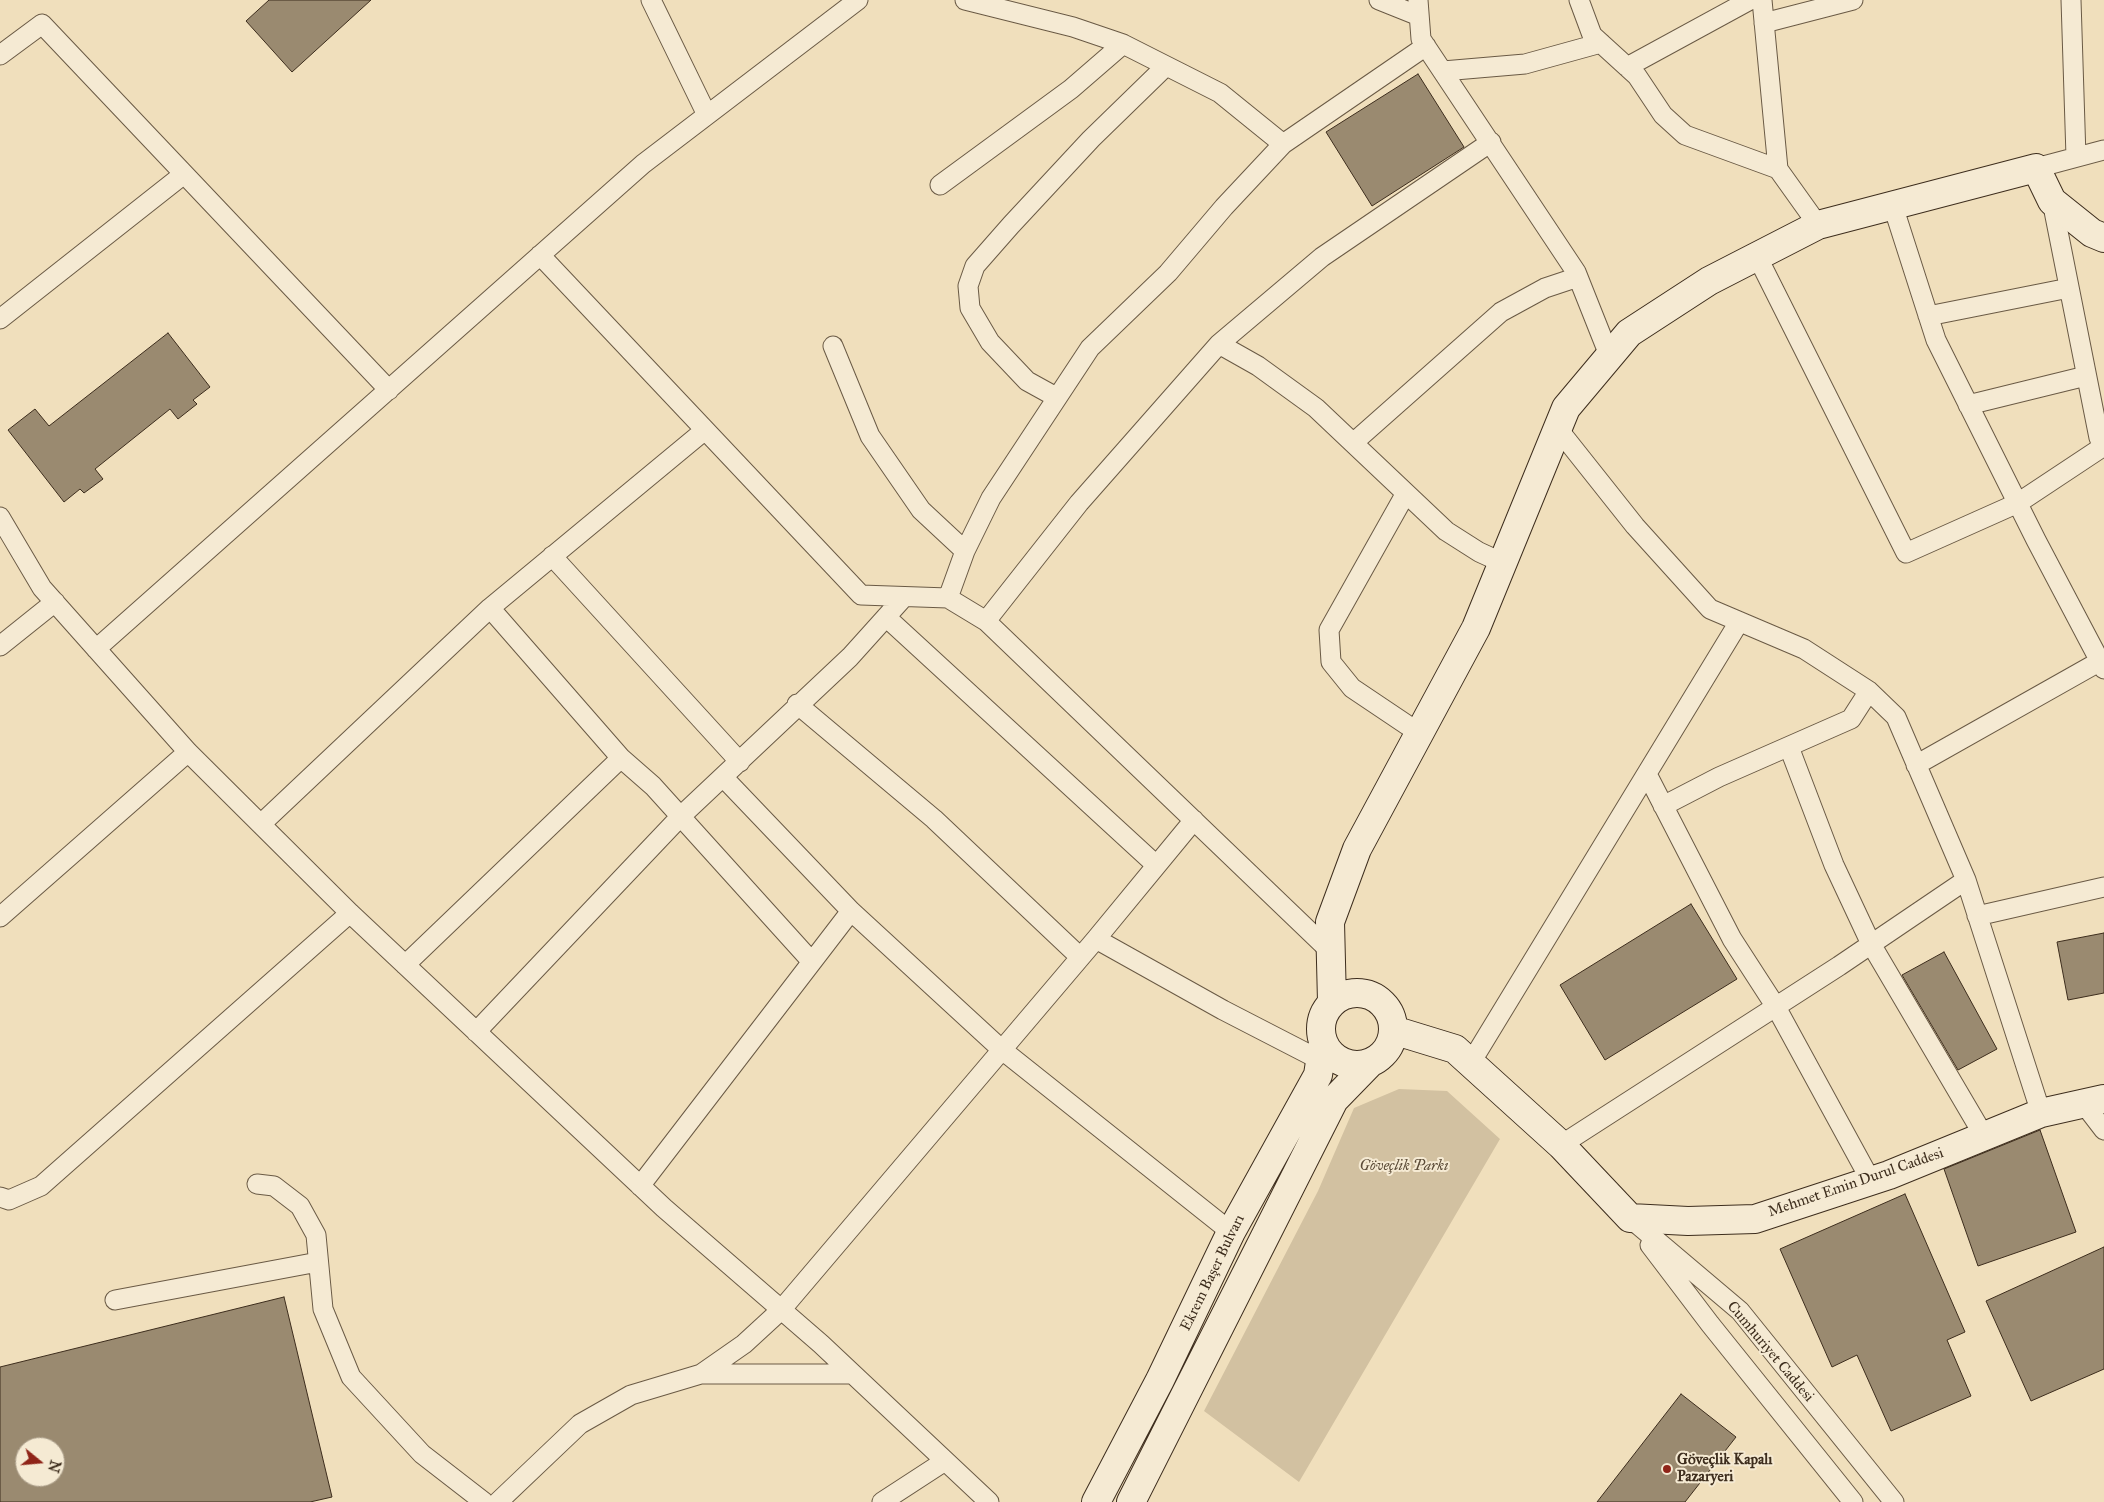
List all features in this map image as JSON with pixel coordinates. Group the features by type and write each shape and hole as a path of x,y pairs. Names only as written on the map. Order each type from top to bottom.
{"street":[{"path":"651,0 707,115"},
{"path":"96,649 643,164 858,0"},
{"path":"965,0 1073,27 1123,44 1220,93 1283,144"},
{"path":"1379,0 1418,8 1421,39 1491,142 1578,277 1609,355"},
{"path":"1579,0 1592,35 1637,76 1662,115 1685,135 1778,169"},
{"path":"1627,67 1750,0"},
{"path":"1762,0 1778,169 1818,225"},
{"path":"1764,23 1853,0"},
{"path":"2071,0 2076,157"},
{"path":"0,55 42,24 388,390"},
{"path":"1443,71 1525,64 1601,43"},
{"path":"940,185 1071,89 1123,44"},
{"path":"948,598 965,551 991,498 1090,348 1168,273 1224,207 1283,144 1426,46"},
{"path":"1056,397 1027,381 990,342 970,308 968,286 975,266 1011,225 1091,139 1166,66"},
{"path":"986,620 1079,503 1220,344 1322,257 1491,142"},
{"path":"1332,1002 1330,922 1357,848 1476,628 1566,408 1609,355 1629,333 1709,281 1818,225 2104,150"},
{"path":"2036,168 2052,201 2099,438 2104,438"},
{"path":"0,319 184,174"},
{"path":"2052,201 2092,233 2104,238"},
{"path":"1893,206 1936,340 2018,503 2103,663 1916,765"},
{"path":"540,254 861,595 948,598 986,620 1331,952"},
{"path":"1757,256 1906,553 2018,503 2104,446"},
{"path":"1353,443 1501,312 1545,288 1578,277"},
{"path":"1928,316 2069,288"},
{"path":"1220,344 1258,366 1308,403 1446,531 1479,552 1503,563"},
{"path":"833,346 870,436 921,510 965,551"},
{"path":"1968,405 2086,376"},
{"path":"1558,429 1635,526 1710,609 1804,650 1869,691 1896,717 1966,880 2041,1113"},
{"path":"261,824 490,608 705,430"},
{"path":"1406,493 1329,630 1331,662 1352,688 1419,734"},
{"path":"0,517 42,588 188,752 350,913 640,1186 853,1374 989,1502"},
{"path":"552,556 740,762"},
{"path":"476,1032 680,817 850,657 904,597"},
{"path":"0,646 54,602"},
{"path":"490,608 622,758 653,786 812,962"},
{"path":"886,617 1156,865"},
{"path":"1470,1064 1739,622"},
{"path":"1663,806 1720,777 1851,719 1869,691"},
{"path":"798,704 934,819 1080,957"},
{"path":"1789,747 1834,865 1871,944 1984,1136"},
{"path":"0,917 188,752"},
{"path":"405,965 622,758"},
{"path":"1646,774 1732,939 1776,1007 1871,1181"},
{"path":"723,777 851,911 1001,1049 1232,1232"},
{"path":"701,1374 744,1344 781,1310 1096,939 1194,820"},
{"path":"1561,1145 1776,1007 1966,880"},
{"path":"1977,916 2104,887"},
{"path":"640,1186 851,911"},
{"path":"0,1197 9,1200 41,1186 350,913"},
{"path":"1096,939 1223,1010 1322,1051 1331,1054 1342,1062 1356,1066 1370,1063 1382,1056 1390,1044 1393,1030 1391,1016 1384,1004 1372,996 1358,992 1344,995 1332,1002 1324,1014 1321,1028 1322,1051"},
{"name":"Cumhuriyet Caddesi","path":"1393,1030 1454,1049 1561,1145 1630,1218 1710,1324 1853,1502"},
{"name":"Ekrem Başer Bulvarı","path":"1096,1502 1160,1380 1232,1232 1318,1075 1322,1051"},
{"name":"Ekrem Başer Bulvarı","path":"1131,1502 1334,1100 1370,1063"},
{"path":"2094,1102 2104,1130"},
{"name":"Mehmet Emin Durul Caddesi","path":"1630,1218 1688,1221 1755,1219 1871,1181 2041,1113 2094,1102"},
{"path":"257,1184 274,1186 300,1206 316,1235 324,1309 351,1377 422,1454 484,1502"},
{"name":"Cumhuriyet Caddesi","path":"1630,1218 1740,1311 1894,1502"},
{"path":"115,1300 318,1262"},
{"path":"498,1502 580,1424 631,1396 701,1374 853,1374"},
{"path":"882,1502 945,1461"}],"green space":[{"name":"Göveçlik Parkı","path":"1399,1089 1447,1091 1500,1139 1299,1482 1204,1411 1318,1191 1354,1108"}],"building":[{"path":"269,0 371,0 292,72 246,21"},
{"path":"1418,74 1464,147 1372,206 1326,132"},
{"path":"168,333 210,387 193,400 197,404 178,419 170,409 95,469 103,479 84,493 80,489 64,502 8,430 35,409 49,426"},
{"path":"1691,904 1737,979 1605,1060 1560,985"},
{"path":"2104,933 2104,993 2068,1000 2057,942"},
{"path":"1944,952 1997,1049 1958,1070 1902,975"},
{"path":"2040,1130 2076,1232 1978,1266 1944,1169"},
{"path":"1905,1194 1965,1332 1947,1340 1971,1396 1891,1431 1857,1355 1832,1367 1780,1249"},
{"path":"2104,1247 2104,1369 2031,1401 1986,1301"},
{"path":"284,1297 332,1497 310,1502 0,1502 0,1367"},
{"name":"Göveçlik Kapalı Pazaryeri","path":"1681,1394 1736,1437 1685,1502 1597,1502"}],"place":[{"name":"Göveçlik Kapalı Pazaryeri","path":"1667,1469"}]}
